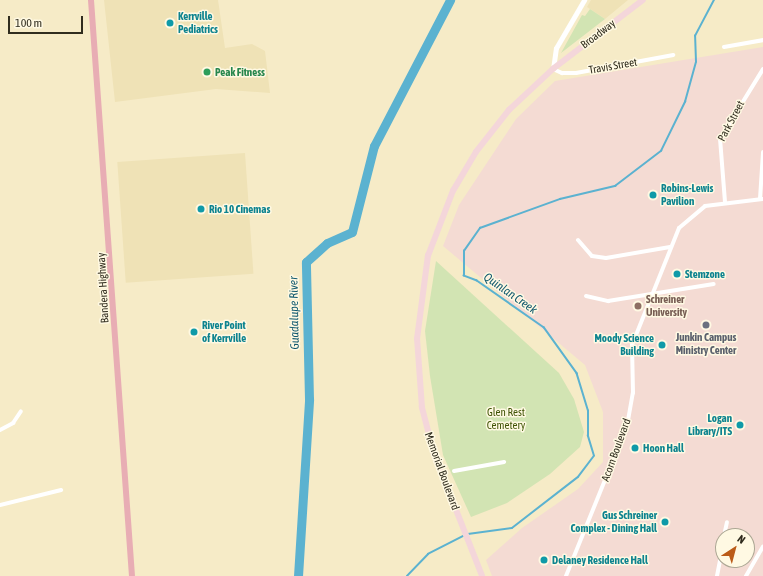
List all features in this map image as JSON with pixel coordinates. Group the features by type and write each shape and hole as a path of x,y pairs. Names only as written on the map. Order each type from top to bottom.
{"main road":[{"name":"Bandera Highway","path":"91,0 132,576"},
{"name":"Broadway","path":"553,69 644,0"},
{"name":"Memorial Boulevard","path":"482,576 428,435 420,390 418,324 425,268 448,203 476,152 508,110 553,69"}],"street":[{"path":"553,69 556,48 584,0"},
{"path":"724,47 763,40"},
{"name":"Travis Street","path":"553,69 562,73 576,73 673,55"},
{"name":"Park Street","path":"725,202 720,140 763,69"},
{"path":"762,199 763,152"},
{"name":"Acorn Boulevard","path":"566,576 627,426 633,393 632,346 670,247 690,215 705,206 725,202 762,199"},
{"path":"578,240 592,256 606,258 670,247"},
{"path":"586,296 608,301 714,284"},
{"path":"0,430 13,423 21,412"},
{"path":"454,470 504,462"},
{"path":"0,505 60,490"},
{"path":"726,528 727,522"},
{"path":"746,576 763,547"}],"shaded area":[{"path":"104,0 218,0 225,48 252,44 265,51 270,93 216,89 115,102"},
{"path":"591,0 628,0 605,19 587,7"},
{"name":"Schreiner University","path":"763,47 763,576 492,576 486,560 522,528 578,489 603,462 603,412 585,365 443,246 459,205 516,119 555,81"},
{"path":"245,153 253,274 126,283 117,162"}],"green space":[{"path":"590,9 605,19 561,53 582,15 585,16"},
{"name":"Glen Rest Cemetery","path":"436,261 559,373 574,399 584,432 580,447 550,474 507,503 471,517 443,455 430,376 425,331"}],"waterway":[{"name":"Guadalupe River","path":"298,576 309,399 306,262 327,243 352,232 374,146 450,0"},
{"name":"Quinlan Creek","path":"468,534 512,528 578,477 594,456 588,436 588,411 577,374 544,328 477,281 464,276 464,251 480,228 560,199 615,186 661,151 685,102 696,62 695,36 714,0"},
{"name":"Quinlan Creek","path":"407,576 428,554 465,535"}],"place":[{"name":"Kerrville Pediatrics","path":"170,23"},
{"name":"Peak Fitness","path":"207,72"},
{"name":"Robins-Lewis Pavilion","path":"653,195"},
{"name":"Rio 10 Cinemas","path":"201,209"},
{"name":"Stemzone","path":"677,274"},
{"name":"Schreiner University","path":"638,306"},
{"name":"Junkin Campus Ministry Center","path":"706,325"},
{"name":"River Point of Kerrville","path":"194,332"},
{"name":"Moody Science Building","path":"662,345"},
{"name":"Logan Library/ITS","path":"740,425"},
{"name":"Hoon Hall","path":"635,448"},
{"name":"Gus Schreiner Complex - Dining Hall","path":"665,522"},
{"name":"Delaney Residence Hall","path":"544,560"}]}
